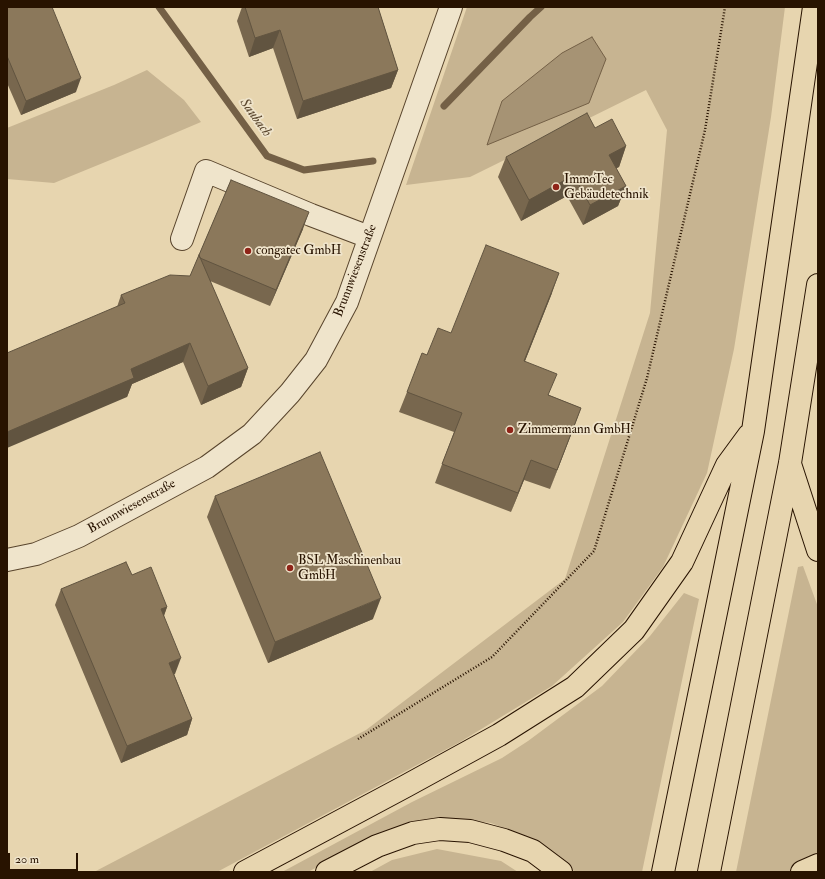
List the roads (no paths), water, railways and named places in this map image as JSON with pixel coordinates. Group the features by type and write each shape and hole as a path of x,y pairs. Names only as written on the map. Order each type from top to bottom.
{"highway":[{"path":"663,872 752,431 814,7"},
{"path":"709,872 790,463 818,285"},
{"path":"245,872 499,735 575,687 634,630 682,562 727,465 752,431"},
{"path":"790,463 818,550"},
{"path":"328,872 376,846 413,833 440,829 470,830 504,840 533,851 560,872"},
{"path":"802,872 818,865"}],"street":[{"name":"Brunnwiesenstraße","path":"7,560 36,554 79,536 207,467 252,434 290,393 316,360 347,302 450,7"},
{"path":"182,239 206,171 311,215 369,237"}],"waterway":[{"name":"Saubach","path":"159,7 267,156 304,170 373,161"},
{"name":"Saubach","path":"444,106 541,7"}],"place":[{"name":"ImmoTec Gebäudetechnik","path":"556,187"},
{"name":"congatec GmbH","path":"248,251"},
{"name":"Zimmermann GmbH","path":"510,430"},
{"name":"BSL Maschinenbau GmbH","path":"290,568"}]}
